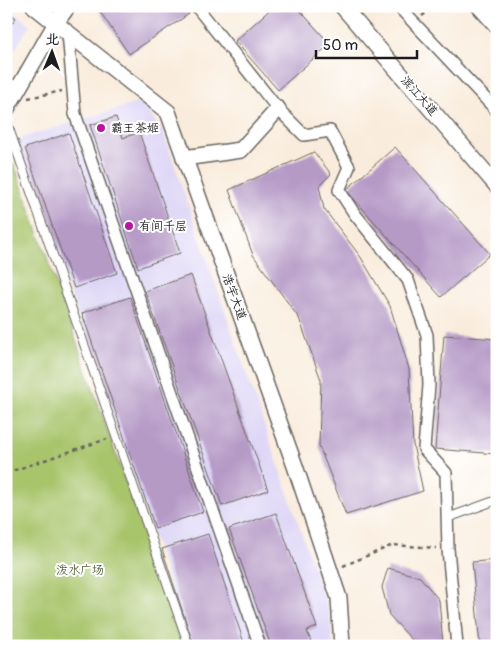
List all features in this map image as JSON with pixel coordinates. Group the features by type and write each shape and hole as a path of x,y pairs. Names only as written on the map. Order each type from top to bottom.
{"street":[{"name":"浩宇大道","path":"34,6 168,112 295,466 340,598 342,646"},
{"path":"10,96 62,28 68,6"},
{"path":"196,6 278,109 304,135 330,131 349,167 339,190 354,214 408,280 427,336 429,385 424,449 446,472 448,549 457,646"},
{"name":"滨江大道","path":"342,6 497,186"},
{"path":"398,6 497,111"},
{"path":"480,6 497,26"},
{"path":"62,28 79,124 260,646"},
{"path":"184,158 241,150 278,109"}],"lane":[{"path":"6,120 189,646"},
{"path":"447,518 497,500"}],"path":[{"path":"10,96 73,88"},
{"path":"6,473 116,436"},
{"path":"330,571 393,545 448,549"}],"shaded area":[{"path":"6,6 30,25 6,64"},
{"path":"141,102 163,132 329,612 333,646 191,646 18,139"}],"green space":[{"name":"泼水广场","path":"14,164 183,646 6,646 6,167"}],"building":[{"path":"96,6 184,6 189,14 129,54"},
{"path":"274,6 296,6 330,44 278,90 235,41"},
{"path":"6,10 16,18 6,30"},
{"path":"116,117 123,138 139,132 180,253 138,268 90,125"},
{"path":"69,133 117,273 74,288 25,148"},
{"path":"395,147 490,254 441,297 346,190"},
{"path":"314,152 331,174 319,186 324,209 360,256 390,306 409,369 413,445 423,491 346,515 319,446 321,380 299,318 253,255 229,190"},
{"path":"191,275 268,490 222,506 145,291"},
{"path":"130,297 203,512 155,528 82,313"},
{"path":"444,335 497,339 497,454 435,449"},
{"path":"276,513 317,627 307,631 313,646 271,646 229,529"},
{"path":"208,534 245,646 194,646 162,549"},
{"path":"497,560 497,646 480,646 472,562"},
{"path":"388,568 420,577 439,600 443,644 413,641 389,615 382,587"}],"place":[{"name":"霸王茶姬","path":"101,128"},
{"name":"有间千层","path":"129,226"}]}
